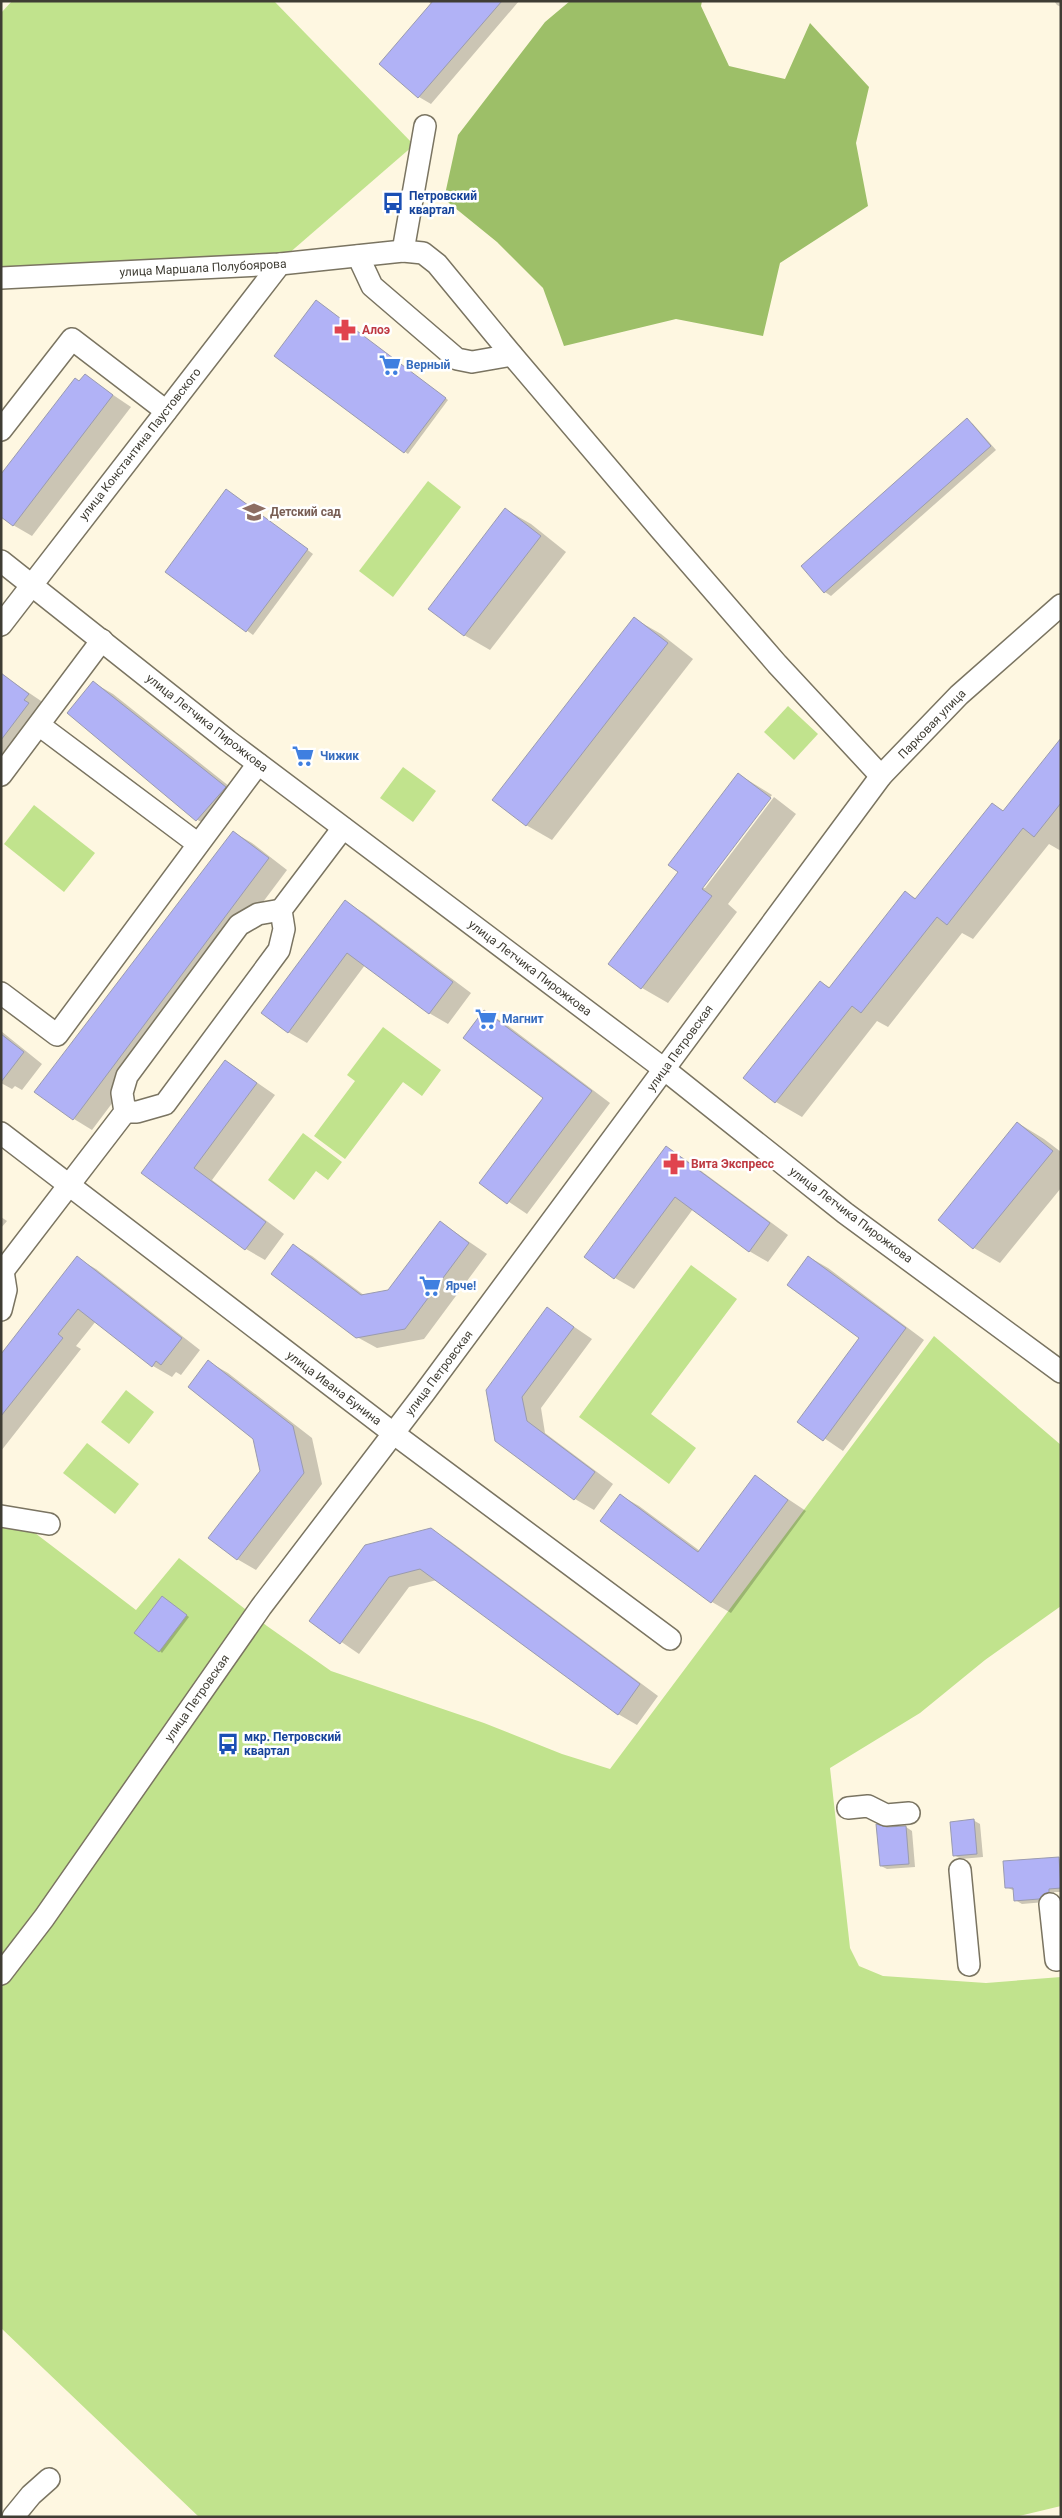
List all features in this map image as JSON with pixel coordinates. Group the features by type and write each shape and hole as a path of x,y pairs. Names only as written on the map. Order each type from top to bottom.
{"street":[{"path":"403,251 424,126"},
{"name":"улица Маршала Полубоярова","path":"1,278 280,264 403,251 416,251 433,259 512,355 771,657 881,776"},
{"path":"358,256 372,286 458,359 472,362 512,355"},
{"name":"улица Константина Паустовского","path":"1,625 280,264"},
{"path":"1,430 72,338 166,411"},
{"name":"улица Летчика Пирожкова","path":"1,561 258,764 664,1069 845,1212 1061,1372"},
{"name":"Парковая улица","path":"881,776 959,695 1061,605"},
{"path":"1,776 102,640"},
{"path":"39,725 198,844"},
{"path":"1,993 57,1035 258,764"},
{"name":"улица Петровская","path":"1,1974 44,1918 261,1607 425,1392 881,776"},
{"path":"1,1310 6,1290 2,1271 125,1112 122,1093 127,1076 239,925 258,914 281,910 343,828"},
{"path":"125,1112 138,1112 165,1104 279,950 284,928 281,910"},
{"name":"улица Ивана Бунина","path":"1,1133 393,1432 670,1639"},
{"path":"1,1516 49,1524"},
{"path":"848,1808 868,1806 886,1815 909,1813"},
{"path":"960,1870 969,1965"},
{"path":"1050,1904 1056,1960"},
{"path":"12,2517 32,2494 49,2479"}],"green space":[{"path":"12,1 274,1 414,145 280,261 1,272 1,13"},
{"path":"570,1 702,1 701,6 729,66 785,79 810,23 869,87 856,143 868,206 780,263 763,336 676,319 564,346 543,288 497,242 444,199 458,135 545,22"},
{"path":"428,481 461,507 393,597 359,571"},
{"path":"788,706 818,734 794,760 764,732"},
{"path":"403,767 436,791 413,822 380,798"},
{"path":"34,805 95,853 64,892 4,844"},
{"path":"383,1027 441,1070 422,1096 403,1082 345,1159 314,1136 355,1081 347,1075"},
{"path":"303,1133 342,1162 328,1180 316,1171 294,1200 268,1180"},
{"path":"691,1265 737,1299 651,1414 696,1448 669,1484 579,1417"},
{"path":"934,1336 1061,1445 1061,1606 985,1660 920,1713 830,1768 850,1948 859,1966 883,1976 986,1983 1061,1977 1061,2506 1015,2517 199,2517 1,2328 1,1527 35,1533 136,1610 179,1558 267,1626 331,1671 484,1723 562,1754 610,1769"},
{"path":"126,1390 154,1412 129,1444 101,1422"},
{"path":"87,1443 139,1484 115,1514 63,1473"}],"building":[{"path":"433,1 502,1 418,98 379,64"},
{"path":"316,300 446,398 404,453 274,356"},
{"path":"85,374 113,395 13,526 1,517 1,474 75,378 79,381"},
{"path":"967,418 991,446 824,593 801,566"},
{"path":"226,489 308,549 246,632 165,572"},
{"path":"505,508 541,536 464,636 428,609"},
{"path":"634,617 668,643 526,826 492,800"},
{"path":"1,673 29,694 24,700 29,703 1,740"},
{"path":"93,681 226,787 196,821 67,713"},
{"path":"1061,738 1061,803 1034,837 1023,828 947,925 937,917 861,1013 852,1006 775,1103 743,1078 820,981 829,988 905,891 915,899 992,803 1003,811"},
{"path":"738,773 771,798 702,889 712,896 641,989 608,964 678,872 668,865"},
{"path":"233,831 269,858 73,1120 34,1092"},
{"path":"345,900 453,982 429,1014 347,953 288,1033 261,1013"},
{"path":"484,1010 592,1091 507,1204 479,1183 543,1098 463,1038"},
{"path":"1,1034 24,1052 1,1082"},
{"path":"225,1060 257,1083 194,1168 266,1222 245,1250 141,1173"},
{"path":"1017,1122 1053,1151 973,1249 938,1220"},
{"path":"666,1146 770,1223 749,1252 675,1197 614,1279 584,1257"},
{"path":"440,1221 469,1243 405,1329 356,1338 271,1274 293,1244 361,1295 388,1290"},
{"path":"77,1256 182,1338 161,1365 156,1361 152,1367 78,1309 58,1334 63,1338 1,1416 1,1354"},
{"path":"808,1256 906,1328 823,1441 797,1422 859,1338 787,1285"},
{"path":"547,1307 574,1327 522,1397 527,1421 595,1472 574,1500 495,1441 486,1390"},
{"path":"208,1360 293,1426 304,1473 237,1560 208,1538 260,1471 253,1439 188,1387"},
{"path":"755,1475 788,1500 711,1603 600,1521 620,1494 698,1552"},
{"path":"431,1528 640,1684 618,1715 420,1569 389,1577 340,1644 309,1621 365,1545"},
{"path":"162,1596 187,1615 159,1652 134,1633"},
{"path":"974,1819 977,1854 953,1856 950,1822"},
{"path":"876,1824 887,1827 906,1826 909,1864 880,1866"},
{"path":"1059,1857 1061,1888 1049,1889 1049,1892 1039,1899 1014,1901 1013,1888 1005,1888 1003,1861"}],"place":[{"name":"Петровский квартал","path":"393,203"},
{"name":"Алоэ","path":"345,330"},
{"name":"Верный","path":"390,365"},
{"name":"Детский сад","path":"254,512"},
{"name":"Чижик","path":"303,756"},
{"name":"Магнит","path":"486,1019"},
{"name":"Вита Экспресс","path":"674,1164"},
{"name":"Ярче!","path":"430,1286"},
{"name":"мкр. Петровский квартал","path":"228,1744"}]}
